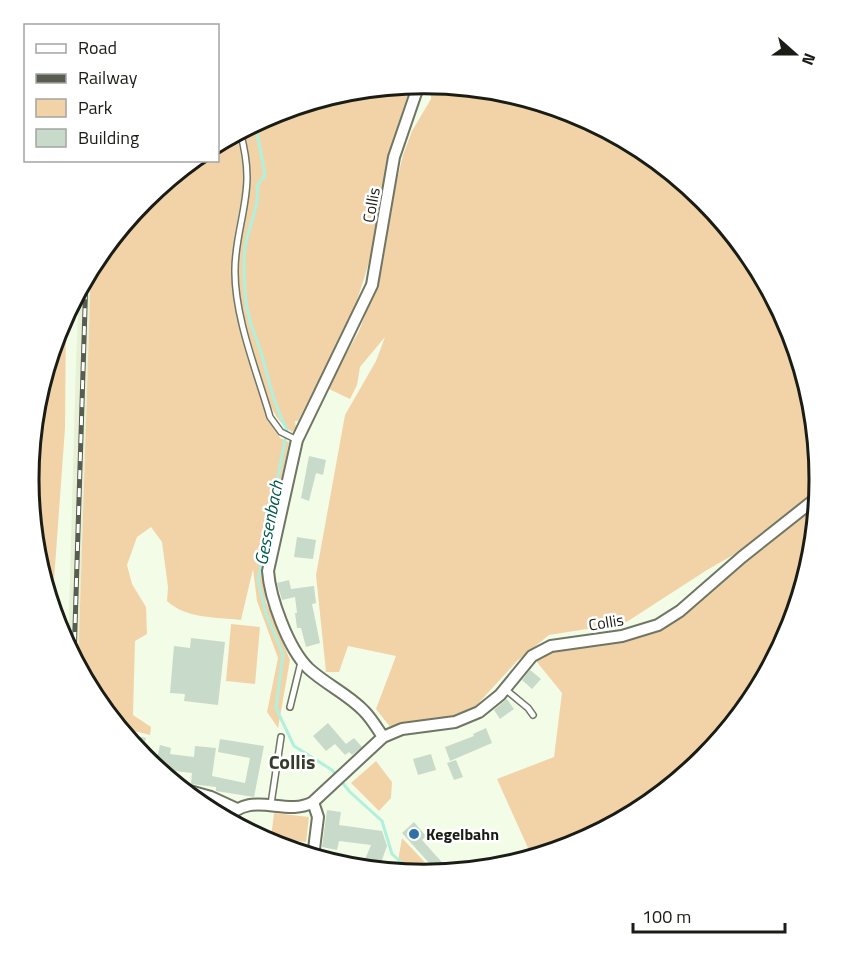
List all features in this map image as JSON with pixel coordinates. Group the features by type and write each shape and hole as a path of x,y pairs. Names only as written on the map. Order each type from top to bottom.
{"street":[{"name":"Collis","path":"294,439 372,285 394,157 415,94"},
{"path":"294,439 268,571 275,609 301,660 309,669 363,710 383,737"},
{"name":"Collis","path":"313,802 383,737 402,729 455,722 479,711 505,689 532,656 551,646 622,636 658,625 680,611 742,557 809,504"},
{"path":"203,794 237,809"},
{"path":"232,813 246,805 271,804 302,808 313,802 318,817 314,849"}],"lane":[{"path":"242,140 247,178 237,240 235,270 238,305 270,417 281,432 294,439"},
{"path":"290,707 301,660"},
{"path":"505,689 528,708 533,716"},
{"path":"271,804 281,737"}],"shaded area":[{"path":"90,288 79,649 69,628 78,311"}],"green space":[{"path":"431,94 500,101 572,123 639,159 697,207 745,265 781,332 803,404 809,454 809,497 742,550 625,623 549,635 517,661 474,708 453,718 402,724 391,728 376,709 396,656 348,646 339,672 326,672 316,575 345,415 376,361 385,337 360,367 357,385 350,399 327,388 359,331 376,286 403,155 412,131 431,99"},
{"path":"408,95 391,145 374,244 353,312 298,421 295,421 296,428 292,432 279,420 271,406 241,304 238,261 249,179 245,139 301,114 349,101"},
{"path":"239,142 245,178 234,239 232,271 236,308 266,414 280,438 289,442 263,571 266,602 290,660 278,728 267,712 278,658 257,601 253,569 241,620 202,616 183,611 167,601 168,587 162,542 151,527 137,537 127,565 132,584 146,607 147,634 135,641 133,715 151,727 150,735 132,731 104,694 79,649 90,288 119,245 152,207 206,162 219,162 219,154"},
{"path":"66,338 65,428 54,585 42,530 40,454 46,404"},
{"path":"809,504 803,555 781,627 745,694 714,734 679,769 639,800 572,836 529,850 497,779 554,757 562,693 532,656 556,645 658,625"},
{"path":"231,624 260,627 255,684 226,681"},
{"path":"376,761 392,782 391,798 379,811 351,783"},
{"path":"274,813 309,817 306,842 287,840 272,833"},
{"path":"402,838 427,865 424,865 398,864"}],"building":[{"path":"309,456 326,460 323,475 316,473 309,501 301,498"},
{"path":"297,537 316,540 313,559 294,557"},
{"path":"289,580 291,589 314,586 316,603 312,604 320,643 306,647 301,628 297,628 295,597 282,600 277,583"},
{"path":"191,638 225,642 218,705 184,701 185,694 170,693 174,646 190,648"},
{"path":"530,670 541,679 532,689 522,680"},
{"path":"507,699 514,709 500,719 494,710"},
{"path":"328,723 346,744 354,738 362,747 352,755 349,752 345,755 335,744 326,751 313,736"},
{"path":"486,728 492,743 450,761 445,747 474,736 473,734"},
{"path":"137,736 146,738 144,744"},
{"path":"220,739 264,746 254,797 216,791 216,787 191,784 192,773 172,771 157,757 160,745 171,748 170,754 194,757 195,746 216,748 212,776 245,783 250,758 218,752"},
{"path":"431,754 436,770 418,775 413,759"},
{"path":"456,760 463,777 454,780 447,763"},
{"path":"327,810 341,812 339,825 382,831 387,846 381,863 365,860 371,845 339,841 337,850 322,847"},
{"path":"414,822 426,836 422,840 444,864 431,865 402,833"}],"waterway":[{"name":"Gessenbach","path":"257,133 265,175 257,186 257,201 246,241 245,295 250,321 272,392 287,430 258,581 266,614 283,654 276,708 294,746 332,770 350,792 382,821 392,854 403,864"}],"railway":[{"path":"75,641 85,297"}],"place":[{"name":"Kegelbahn","path":"414,834"}],"district":[{"name":"Collis","path":"292,762"}]}
